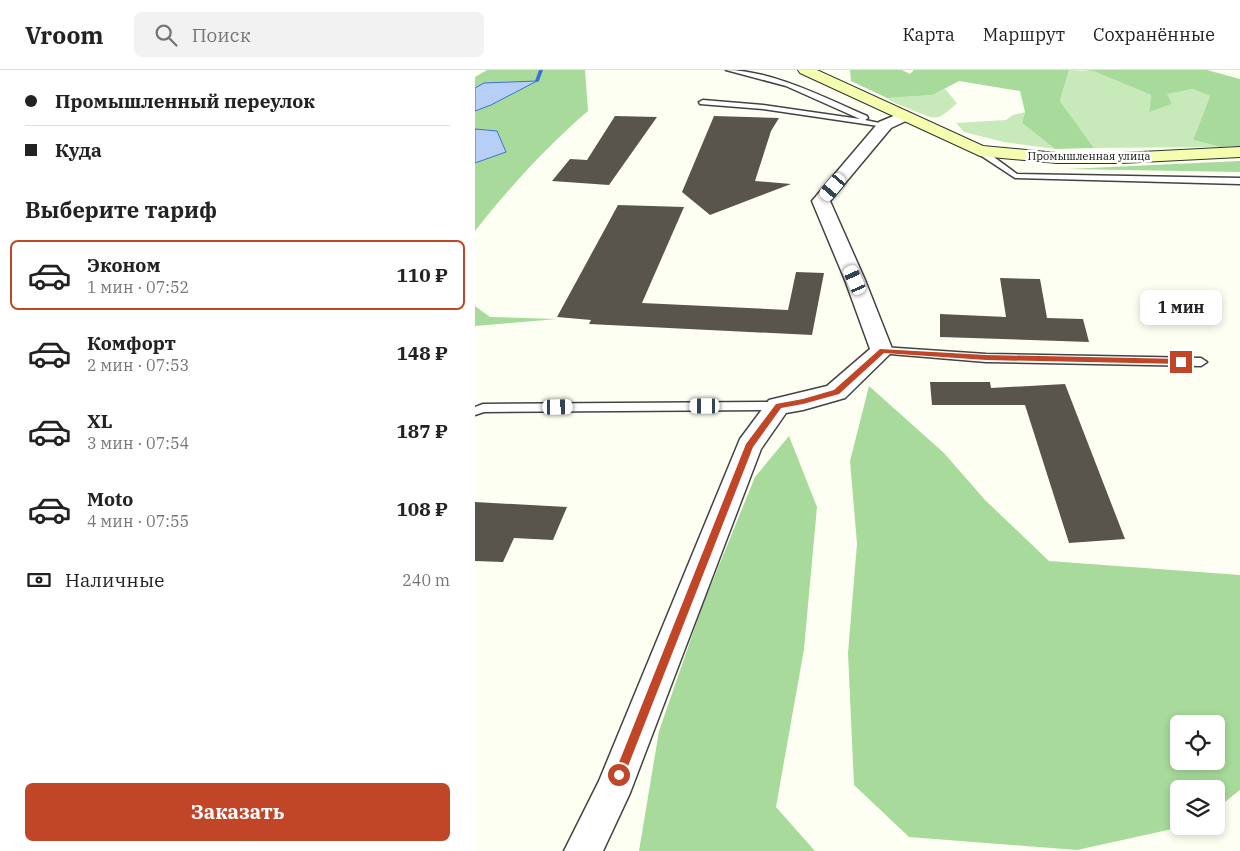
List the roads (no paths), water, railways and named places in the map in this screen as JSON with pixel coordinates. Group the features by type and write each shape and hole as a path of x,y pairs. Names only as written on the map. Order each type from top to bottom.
{"main road":[{"name":"Промышленная улица","path":"805,70 980,151 1057,158 1121,158 1240,152"}],"street":[{"path":"583,851 612,793 749,446 779,406 803,402 836,392 882,351 855,280 821,201 885,125 903,117"}],"lane":[{"path":"729,70 788,85 885,125"},
{"path":"703,102 763,107 885,125"},
{"path":"980,151 1015,176 1240,181"},
{"path":"882,351 986,358 1201,362"},
{"path":"475,411 483,408 779,406"}],"water":[{"path":"537,81 491,105 475,111 475,88 484,83"},
{"path":"475,129 497,131 506,152 475,163"}],"waterway":[{"path":"537,81 541,70"}]}
